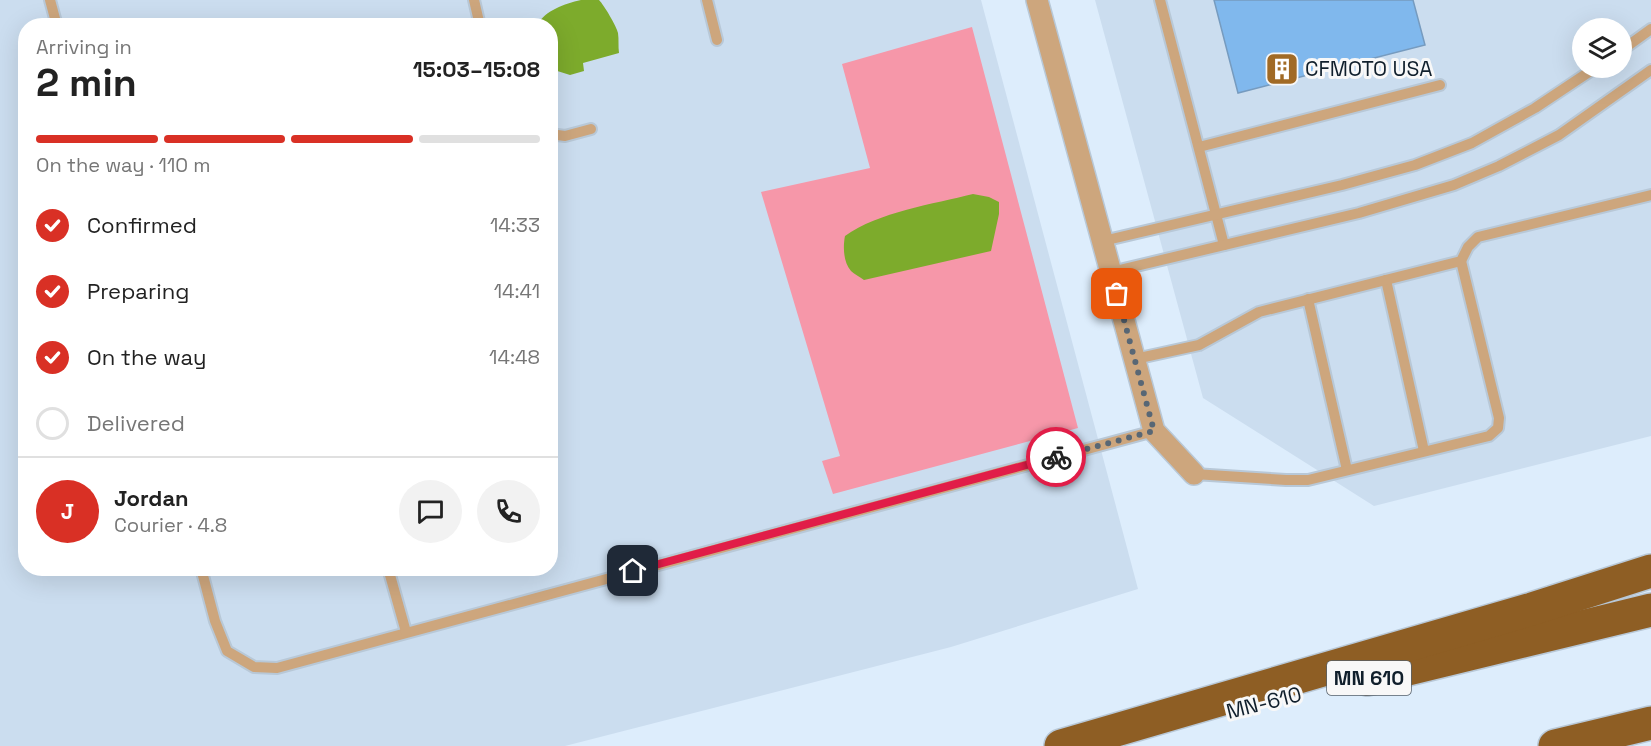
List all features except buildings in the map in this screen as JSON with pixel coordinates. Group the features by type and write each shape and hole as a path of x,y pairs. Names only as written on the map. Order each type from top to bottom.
{"highway":[{"path":"1061,746 1532,609 1651,571"},
{"name":"MN-610","path":"1088,746 1651,610"},
{"path":"1555,746 1651,723"},
{"path":"1608,733 1651,728"}],"street":[{"path":"1037,0 1154,431 1194,474"}],"lane":[{"path":"50,0 55,18"},
{"path":"474,0 478,18"},
{"path":"707,0 717,40"},
{"path":"1160,0 1224,245"},
{"path":"1632,43 1651,29"},
{"path":"1111,272 1359,213 1454,185 1499,166 1559,135 1651,70"},
{"path":"1103,241 1415,165 1472,143 1535,108 1580,78"},
{"path":"1199,147 1440,85"},
{"path":"558,135 565,136 591,129"},
{"path":"1194,474 1308,480 1489,435 1498,428 1499,418 1461,261 1468,247 1478,237 1651,195"},
{"path":"1135,359 1199,345 1259,312 1461,261"},
{"path":"1386,280 1424,452"},
{"path":"1308,299 1347,470"},
{"path":"203,576 214,621 227,651 254,667 277,668 1154,431"},
{"path":"390,576 406,632"}],"shaded area":[{"path":"0,0 981,0 1138,589 951,647 565,746 0,746"},
{"path":"581,0 599,0 617,30 619,53 583,63 584,71 570,75 558,71 558,18 543,18 562,6"},
{"path":"1095,0 1651,0 1651,436 1374,506 1203,398"},
{"path":"972,27 1078,428 833,494 822,461 840,456 761,192 870,168 842,64"},
{"path":"973,194 989,197 999,202 999,214 991,251 864,280 848,267 844,254 845,236 858,228 890,215"}],"way so far":[{"path":"1056,457 1154,431 1117,294"}],"place":[{"name":"CFMOTO USA","path":"1282,69"}],"route":[{"path":"633,571 1056,457"}]}
